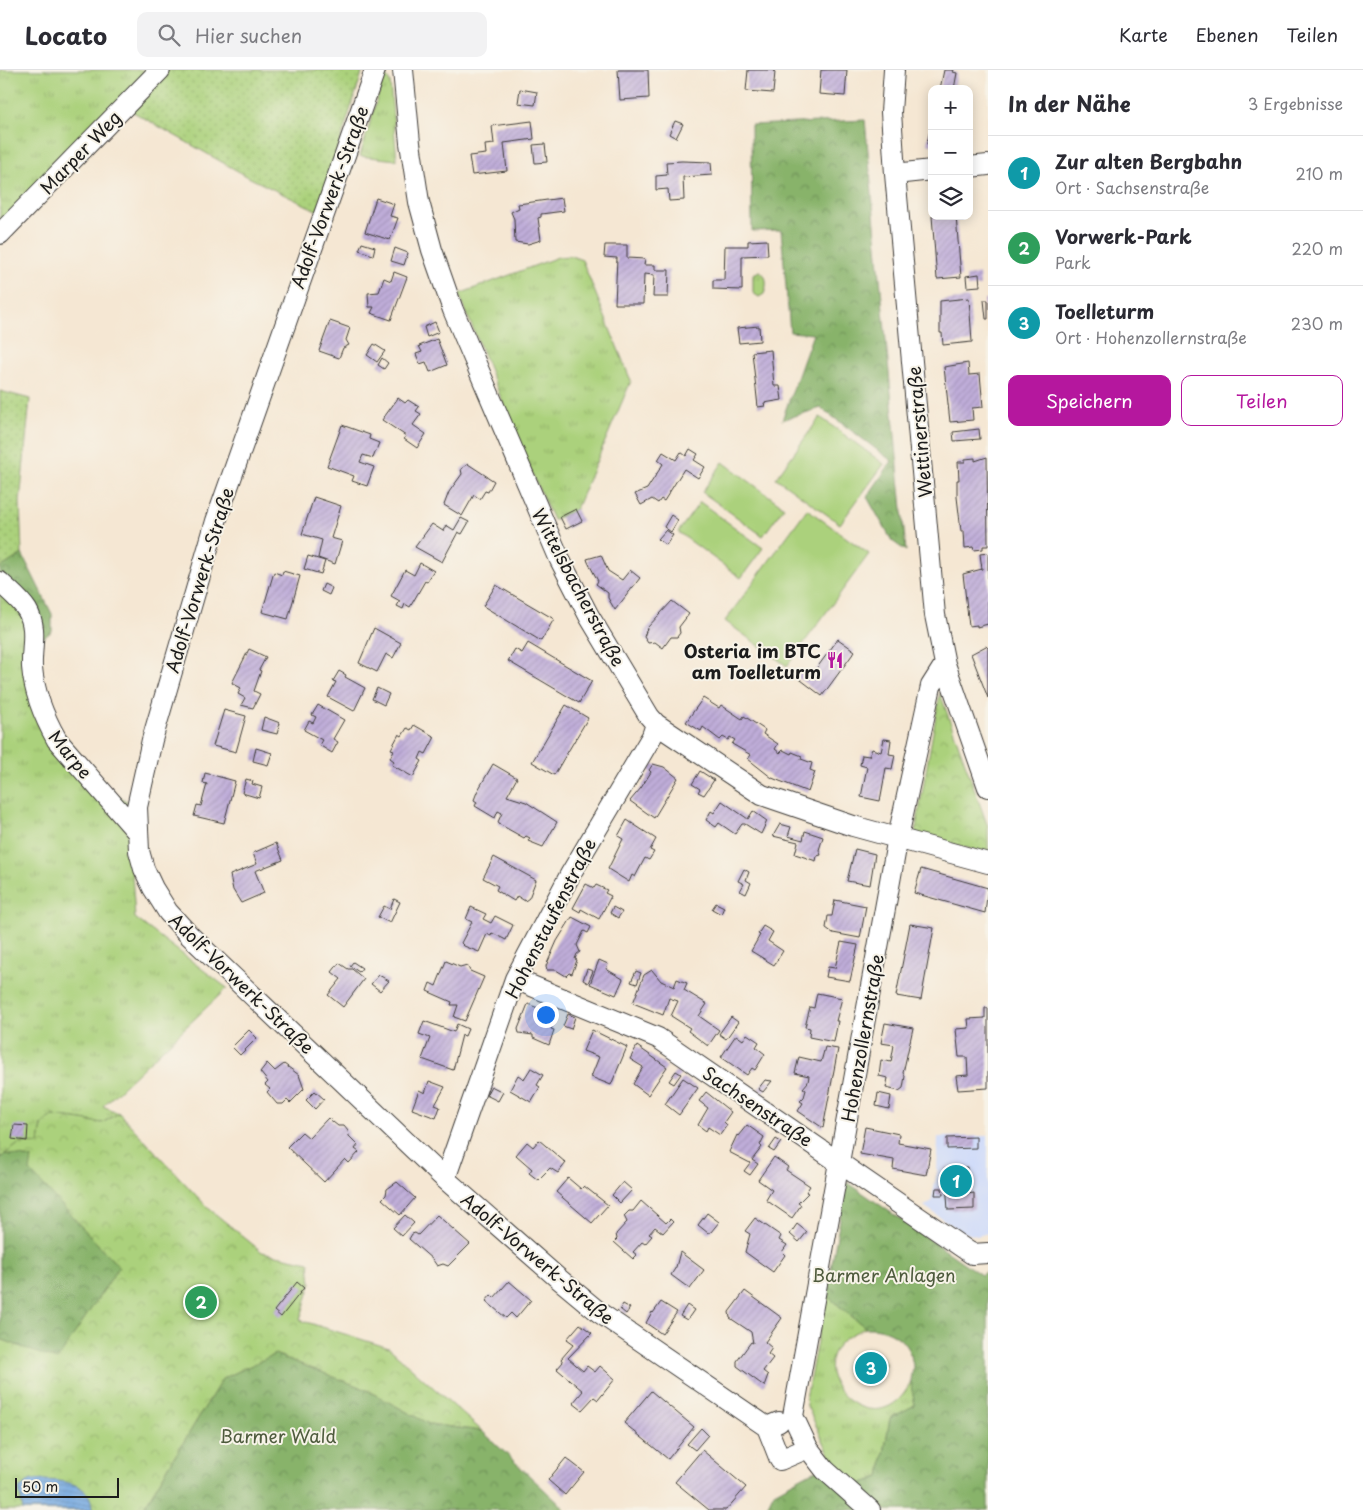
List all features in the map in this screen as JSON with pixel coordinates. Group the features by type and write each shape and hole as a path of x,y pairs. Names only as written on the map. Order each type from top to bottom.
{"street":[{"name":"Marper Weg","path":"0,234 160,70"},
{"name":"Adolf-Vorwerk-Straße","path":"375,70 242,441 197,581 150,750 137,807 139,851 144,869 153,888 178,924 445,1179 600,1313 767,1427"},
{"name":"Wittelsbacherstraße","path":"403,70 410,143 419,202 432,250 453,310 560,560 589,616 656,724 762,796 853,826 898,836 988,863"},
{"name":"Wettinerstraße","path":"894,70 891,112 895,174 935,615 945,664 988,787"},
{"path":"973,167 988,165"},
{"path":"895,174 928,170"},
{"name":"Marpe","path":"0,582 27,611 31,621 34,640 32,666 39,704 47,722 57,740 138,833"},
{"name":"Hohenzollernstraße","path":"793,1416 898,836 931,686 945,664"},
{"name":"Hohenstaufenstraße","path":"445,1179 515,979 571,873 652,736 656,724"},
{"name":"Sachsenstraße","path":"515,979 658,1038 972,1254 988,1253"},
{"path":"808,1448 780,1460 767,1427 793,1416 808,1448 825,1470 870,1510"}],"shaded area":[{"path":"988,1136 988,1233 977,1236 961,1232 924,1206 931,1203 937,1172 938,1137"}],"green space":[{"path":"0,70 162,70 0,238"},
{"path":"162,70 363,70 318,211 250,178 128,109"},
{"path":"386,76 390,82 397,160 360,156 382,82"},
{"path":"865,120 906,551 892,541 867,497 892,461 821,408 782,420 813,334 790,332 781,230 752,231 751,125"},
{"path":"571,256 582,260 631,381 576,509 553,520 526,460 459,294 558,257"},
{"path":"760,271 766,278 766,285 764,294 759,297 753,293 753,274"},
{"path":"0,391 30,399 20,502 22,554 0,568"},
{"path":"820,417 884,464 840,524 776,478"},
{"path":"723,462 784,507 763,536 702,492"},
{"path":"700,502 763,548 741,578 678,532"},
{"path":"807,509 869,554 787,666 725,621"},
{"path":"22,554 52,614 52,631 36,644 0,573 0,568"},
{"path":"0,573 34,610 37,664 49,715 106,789 127,801 135,918 227,988 103,1106 119,1113 102,1123 54,1116 42,1125 39,1144 20,1143 0,1159"},
{"path":"940,693 988,827 988,854 915,833"},
{"path":"119,1113 207,1207 262,1252 309,1262 311,1284 300,1320 389,1348 482,1431 429,1424 365,1389 275,1354 222,1379 142,1510 0,1510 0,1339 57,1360 119,1267 30,1171 32,1158 5,1154 20,1143 39,1144 44,1123 54,1116 102,1123"},
{"path":"5,1154 32,1158 31,1171 119,1267 57,1361 0,1339 0,1159"},
{"name":"Barmer Anlagen","path":"847,1182 981,1275 988,1270 988,1510 765,1510 774,1492 809,1473 834,1464 855,1486 880,1477 890,1418 915,1405 911,1385 913,1366 908,1349 903,1342 891,1333 875,1328 866,1328 826,1295"},
{"path":"826,1295 866,1328 841,1342 831,1360 833,1378 843,1395 859,1406 877,1409 896,1402 911,1381 915,1405 890,1419 880,1477 855,1486 834,1464 807,1406 806,1398"},
{"path":"867,1353 881,1356 886,1365 881,1366 876,1360 870,1358 864,1363 863,1370 865,1374 871,1377 871,1383 860,1378 856,1368 859,1359"},
{"name":"Barmer Wald","path":"275,1354 365,1389 429,1424 482,1431 566,1510 142,1510 222,1379"}],"water":[{"path":"31,1480 61,1481 79,1487 86,1492 91,1500 92,1510 23,1510 19,1489"}],"building":[{"path":"618,70 648,70 649,98 620,100"},
{"path":"748,70 773,70 775,72 773,93 746,91"},
{"path":"821,70 847,70 845,96 819,94"},
{"path":"944,70 954,70 953,72 957,73 955,85 941,85"},
{"path":"520,89 537,92 535,105 518,103"},
{"path":"532,121 534,139 504,143 507,171 472,175 469,156 486,154 485,145 494,144 492,126"},
{"path":"675,121 683,124 676,138 669,134"},
{"path":"545,144 547,162 535,163 533,145"},
{"path":"666,162 711,162 712,175 683,177 684,200 669,201 668,189 656,190 656,176 667,175"},
{"path":"376,198 394,204 390,216 398,218 390,240 365,232"},
{"path":"562,198 564,211 541,214 541,217 538,218 541,240 528,244 515,242 514,219 511,212 519,208 518,204"},
{"path":"932,220 956,220 961,277 937,279"},
{"path":"767,240 768,255 742,256 742,290 713,289 713,280 724,280 725,246 748,246 748,241"},
{"path":"362,243 375,247 373,255 359,250"},
{"path":"605,245 627,245 627,258 645,259 644,265 655,265 655,270 669,270 668,297 653,297 654,275 644,274 643,304 615,304 617,258 604,257"},
{"path":"395,248 408,253 404,265 391,261"},
{"path":"394,272 407,277 391,320 371,313 374,307 369,307 368,293 379,292 384,278 391,281"},
{"path":"979,274 980,286 967,287 966,276"},
{"path":"969,298 972,342 943,345 942,333 940,333 940,301"},
{"path":"984,300 988,300 988,319 986,319"},
{"path":"330,321 350,328 346,340 349,345 343,348 339,358 319,351"},
{"path":"435,322 439,332 427,337 424,327"},
{"path":"759,326 760,341 739,343 737,328"},
{"path":"437,339 447,365 430,372 426,362 420,364 416,354 422,352 419,346"},
{"path":"374,344 385,351 377,362 367,355"},
{"path":"771,350 774,386 780,386 782,400 764,403 765,406 758,407 752,352"},
{"path":"382,358 388,363 384,369 378,365"},
{"path":"968,363 969,375 980,374 983,407 972,408 973,420 950,422 944,367"},
{"path":"398,398 405,403 408,400 419,407 416,411 421,414 413,425 426,434 417,448 404,439 406,436 382,420"},
{"path":"342,425 370,435 369,439 379,443 373,458 363,455 360,462 374,467 367,486 352,481 354,476 327,466"},
{"path":"979,429 980,439 954,441 953,432"},
{"path":"690,449 698,454 694,460 705,467 698,478 684,469 664,501 661,499 658,503 652,499 641,505 635,494 647,489 663,464 658,460 663,452 676,460 681,452 686,456"},
{"path":"987,457 988,546 983,546 983,549 974,550 973,547 965,548 964,531 961,531 957,497 957,480 959,480 958,462 965,462 965,459 975,458 975,461"},
{"path":"468,464 494,481 488,492 485,491 480,499 474,495 462,516 444,505 449,492 462,474 461,469"},
{"path":"314,497 341,506 331,538 342,541 335,564 318,558 322,540 302,534"},
{"path":"576,509 582,521 566,529 560,517"},
{"path":"671,515 678,520 671,532 664,527"},
{"path":"461,518 469,522 462,534 458,532 442,562 415,547 432,524 443,531 446,525 454,530"},
{"path":"666,530 673,535 666,545 658,539"},
{"path":"988,553 988,624 977,627 977,625 969,626 963,574 982,569 980,554"},
{"path":"601,555 608,571 622,580 630,570 640,578 615,610 608,598 608,593 596,584 598,581 587,559"},
{"path":"308,556 325,561 321,574 304,569"},
{"path":"420,563 434,571 427,582 425,581 410,607 405,604 403,609 397,606 400,601 391,596 405,570 414,575"},
{"path":"283,571 300,576 288,619 262,612 274,572 282,575"},
{"path":"324,584 332,588 329,595 321,591"},
{"path":"496,585 554,619 541,641 483,606"},
{"path":"672,601 689,614 679,627 680,633 677,637 671,637 663,648 655,642 648,643 644,637 647,628"},
{"path":"374,628 401,643 393,658 386,654 377,672 359,663"},
{"name":"Osteria im BTC am Toelleturm","path":"838,639 855,651 822,696 797,677 802,670 811,676"},
{"path":"528,643 592,681 579,703 508,661 515,649 522,653"},
{"path":"986,646 988,648 988,698 971,654"},
{"path":"249,649 266,657 259,670 261,671 254,691 260,694 253,708 241,705 245,698 238,694 241,688 232,683"},
{"path":"339,671 346,675 345,677 365,688 354,711 328,697 336,682 333,681"},
{"path":"377,688 389,694 384,705 372,699"},
{"path":"703,698 719,708 721,705 742,719 744,716 765,730 763,734 778,744 775,749 780,753 783,750 791,754 792,752 802,756 801,759 812,763 810,770 815,772 808,792 772,778 748,759 751,755 732,744 735,740 730,737 728,740 723,737 720,740 703,727 701,731 686,722"},
{"path":"318,705 344,720 333,739 338,742 332,753 319,745 322,740 304,730 309,721 313,723 316,717 312,715"},
{"path":"566,705 588,718 554,775 532,762"},
{"path":"224,710 246,716 236,752 213,746"},
{"path":"264,717 280,723 277,734 261,730"},
{"path":"414,725 435,737 426,754 422,752 419,759 422,761 413,777 392,765 394,761 390,758 394,750 391,749 399,734 402,736 407,728 411,730"},
{"path":"884,739 891,740 889,754 895,755 892,769 886,768 880,801 861,797 867,767 860,765 862,755 869,756 872,749 881,752"},
{"path":"256,748 272,753 268,765 253,761"},
{"path":"493,764 517,778 507,796 526,802 557,822 543,847 528,841 530,838 526,836 524,838 499,824 502,813 498,811 495,818 475,806 477,802 474,800 477,792"},
{"path":"653,764 664,767 678,778 654,818 630,801 651,772 649,770"},
{"path":"700,771 714,780 704,795 698,792 700,789 692,784"},
{"path":"205,773 235,781 224,823 194,816 197,805 201,806 207,784 203,783"},
{"path":"246,779 253,781 252,784 262,787 259,798 242,793"},
{"path":"722,801 748,819 753,811 767,821 761,834 742,824 735,834 719,823 716,827 706,820 711,811 714,813"},
{"path":"627,820 656,839 650,850 654,852 649,860 645,858 635,877 632,875 629,882 608,869 623,839 618,836"},
{"path":"780,824 791,827 788,836 803,840 805,831 823,837 819,850 821,855 817,856 816,861 795,854 798,842 773,836"},
{"path":"276,843 283,860 255,871 264,893 241,903 233,890 230,875 257,864 253,853"},
{"path":"855,849 875,854 870,885 847,881"},
{"path":"494,857 536,880 529,898 525,901 517,896 514,901 496,890 498,886 483,878"},
{"path":"744,869 749,872 746,880 751,883 746,894 740,891 744,884 738,881"},
{"path":"921,869 988,888 985,913 914,893"},
{"path":"586,884 594,888 596,885 607,890 605,893 611,896 599,919 581,909 580,912 573,908"},
{"path":"394,899 400,902 390,923 378,917 384,906 390,909"},
{"path":"835,900 866,906 860,938 833,933 826,928 828,916 832,916"},
{"path":"716,903 724,907 721,914 712,909"},
{"path":"471,907 486,914 483,919 491,923 495,916 513,925 506,940 492,933 491,936 487,934 479,952 464,946 461,943 472,922 466,919"},
{"path":"613,907 622,912 618,918 610,913"},
{"path":"572,917 591,927 588,933 584,931 577,945 580,952 575,959 577,960 572,974 569,973 566,976 556,970 547,970 546,966 557,941"},
{"path":"910,924 934,928 921,1000 896,996"},
{"path":"763,926 773,932 768,941 783,951 774,965 751,951"},
{"path":"841,942 858,945 850,981 826,977 828,967 835,968"},
{"path":"599,960 608,964 606,969 623,979 616,995 590,984"},
{"path":"446,961 460,967 467,965 470,971 484,977 465,1021 454,1017 458,1005 451,1005 452,1002 427,991 430,983 436,986"},
{"path":"353,962 362,968 359,972 350,966"},
{"path":"339,963 348,969 352,969 364,979 343,1007 328,995 341,979 332,972"},
{"path":"587,969 593,971 588,983 583,980"},
{"path":"652,970 661,981 674,987 677,979 687,983 684,990 707,1004 699,1016 719,1030 708,1046 688,1031 690,1028 671,1016 678,1001 669,998 663,1015 633,1003 644,975"},
{"path":"636,971 641,973 637,984 631,982"},
{"path":"379,975 389,981 380,991 371,984"},
{"path":"817,993 842,998 836,1021 838,1021 834,1042 809,1037 810,1028 805,1027 810,1007 814,1008"},
{"path":"528,1004 550,1013 549,1016 552,1017 550,1024 553,1025 551,1029 554,1030 549,1045 533,1038 533,1035 519,1033 518,1029"},
{"path":"985,1008 988,1008 988,1088 958,1090 956,1076 968,1075 967,1057 959,1057 956,1029 969,1028 968,1019 985,1018"},
{"path":"568,1014 575,1017 571,1029 563,1026"},
{"path":"731,1017 738,1022 726,1039 719,1034"},
{"path":"424,1021 454,1032 457,1024 468,1029 465,1036 462,1035 453,1070 422,1059 430,1038 419,1034"},
{"path":"885,1023 913,1028 903,1073 905,1076 903,1088 899,1091 886,1088 888,1078 879,1076 881,1060 891,1062 894,1045 881,1043"},
{"path":"249,1030 257,1038 240,1055 232,1047"},
{"path":"592,1030 627,1047 611,1085 591,1077 599,1057 583,1051"},
{"path":"747,1034 759,1042 756,1047 765,1054 755,1070 752,1068 747,1075 721,1057 736,1035 743,1040"},
{"path":"637,1046 667,1067 648,1095 633,1084 643,1067 630,1059"},
{"path":"825,1047 838,1049 823,1128 798,1111 803,1103 800,1101 804,1097 806,1090 803,1088 808,1082 809,1076 795,1073 799,1057 821,1062"},
{"path":"267,1063 275,1071 284,1064 299,1075 304,1089 290,1103 287,1100 283,1104 277,1104 267,1092 270,1089 265,1085 268,1082 260,1072"},
{"path":"531,1068 543,1075 537,1085 540,1087 531,1102 510,1090 518,1075 524,1079"},
{"path":"676,1071 681,1074 674,1084 669,1081"},
{"path":"683,1078 698,1088 679,1115 665,1104"},
{"path":"765,1080 772,1081 763,1092 758,1089"},
{"path":"429,1081 445,1087 435,1105 440,1107 436,1118 412,1109 419,1090 425,1093"},
{"path":"491,1086 503,1092 498,1101 486,1095"},
{"path":"315,1091 324,1099 315,1109 306,1100"},
{"path":"706,1092 731,1112 724,1122 727,1125 720,1135 708,1127 706,1131 698,1125 708,1108 699,1101"},
{"path":"878,1093 891,1096 889,1109 876,1106"},
{"path":"328,1118 338,1126 344,1126 349,1136 358,1145 355,1149 359,1152 349,1163 345,1159 324,1182 287,1147 302,1132 309,1138"},
{"path":"14,1125 28,1126 27,1141 12,1139"},
{"path":"747,1125 764,1137 760,1145 762,1147 752,1160 758,1164 750,1175 744,1171 750,1163 729,1152 737,1135"},
{"path":"865,1127 899,1134 898,1143 931,1149 926,1175 893,1169 894,1160 860,1154"},
{"path":"976,1137 976,1148 947,1149 947,1138"},
{"path":"776,1139 781,1142 774,1152 769,1149"},
{"path":"539,1140 566,1163 558,1173 550,1168 538,1180 529,1173 532,1169 516,1155 527,1142 533,1147"},
{"path":"774,1157 788,1167 786,1170 810,1186 806,1192 808,1193 798,1203 801,1205 792,1218 766,1200 772,1190 758,1180"},
{"path":"967,1167 967,1194 974,1193 974,1209 948,1210 945,1168"},
{"path":"568,1178 581,1189 584,1186 608,1205 592,1223 556,1192"},
{"path":"397,1182 415,1198 400,1215 382,1199 386,1195 387,1189"},
{"path":"623,1182 632,1190 620,1203 612,1195"},
{"path":"936,1188 942,1188 943,1195 935,1195"},
{"path":"641,1201 666,1223 670,1219 673,1222 663,1233 655,1227 649,1234 652,1236 645,1244 642,1242 633,1252 637,1255 633,1259 614,1242 617,1239 616,1234 627,1222 624,1216 629,1211 633,1211"},
{"path":"707,1213 719,1222 708,1233 698,1225"},
{"path":"405,1215 414,1223 402,1236 393,1228"},
{"path":"437,1215 470,1244 448,1266 443,1264 437,1266 433,1260 409,1239 412,1234 418,1235"},
{"path":"755,1218 781,1236 779,1240 787,1245 782,1252 785,1255 773,1272 745,1252 750,1234 745,1231"},
{"path":"797,1224 807,1232 799,1242 790,1234"},
{"path":"680,1252 704,1270 690,1289 671,1275 676,1267"},
{"path":"509,1281 531,1300 516,1318 511,1313 506,1318 486,1301 491,1295 494,1298"},
{"path":"297,1282 304,1288 281,1317 274,1311"},
{"path":"745,1291 782,1318 765,1342 772,1348 768,1354 773,1358 763,1371 768,1375 764,1386 737,1366 737,1361 751,1342 753,1343 751,1332 730,1318 729,1312"},
{"path":"661,1302 677,1312 662,1334 646,1323 652,1312"},
{"path":"623,1304 630,1308 626,1314 620,1309"},
{"path":"687,1305 694,1310 687,1320 680,1316"},
{"path":"580,1324 592,1333 568,1358 583,1371 587,1366 595,1372 600,1366 615,1379 598,1400 594,1397 582,1410 573,1403 583,1391 557,1369 563,1362 561,1359 574,1344 567,1339"},
{"path":"868,1361 874,1361 878,1368 874,1375 868,1375 864,1371 864,1365"},
{"path":"651,1391 694,1427 668,1459 624,1423"},
{"path":"701,1428 708,1435 695,1450 687,1444"},
{"path":"702,1450 746,1487 726,1510 709,1510 675,1482"},
{"path":"566,1458 584,1472 565,1495 548,1480"}],"place":[{"name":"Osteria im BTC am Toelleturm","path":"835,660"},
{"name":"Zur alten Bergbahn","path":"956,1181"},
{"name":"Vorwerk-Park","path":"201,1302"},
{"name":"Toelleturm","path":"871,1368"}]}
